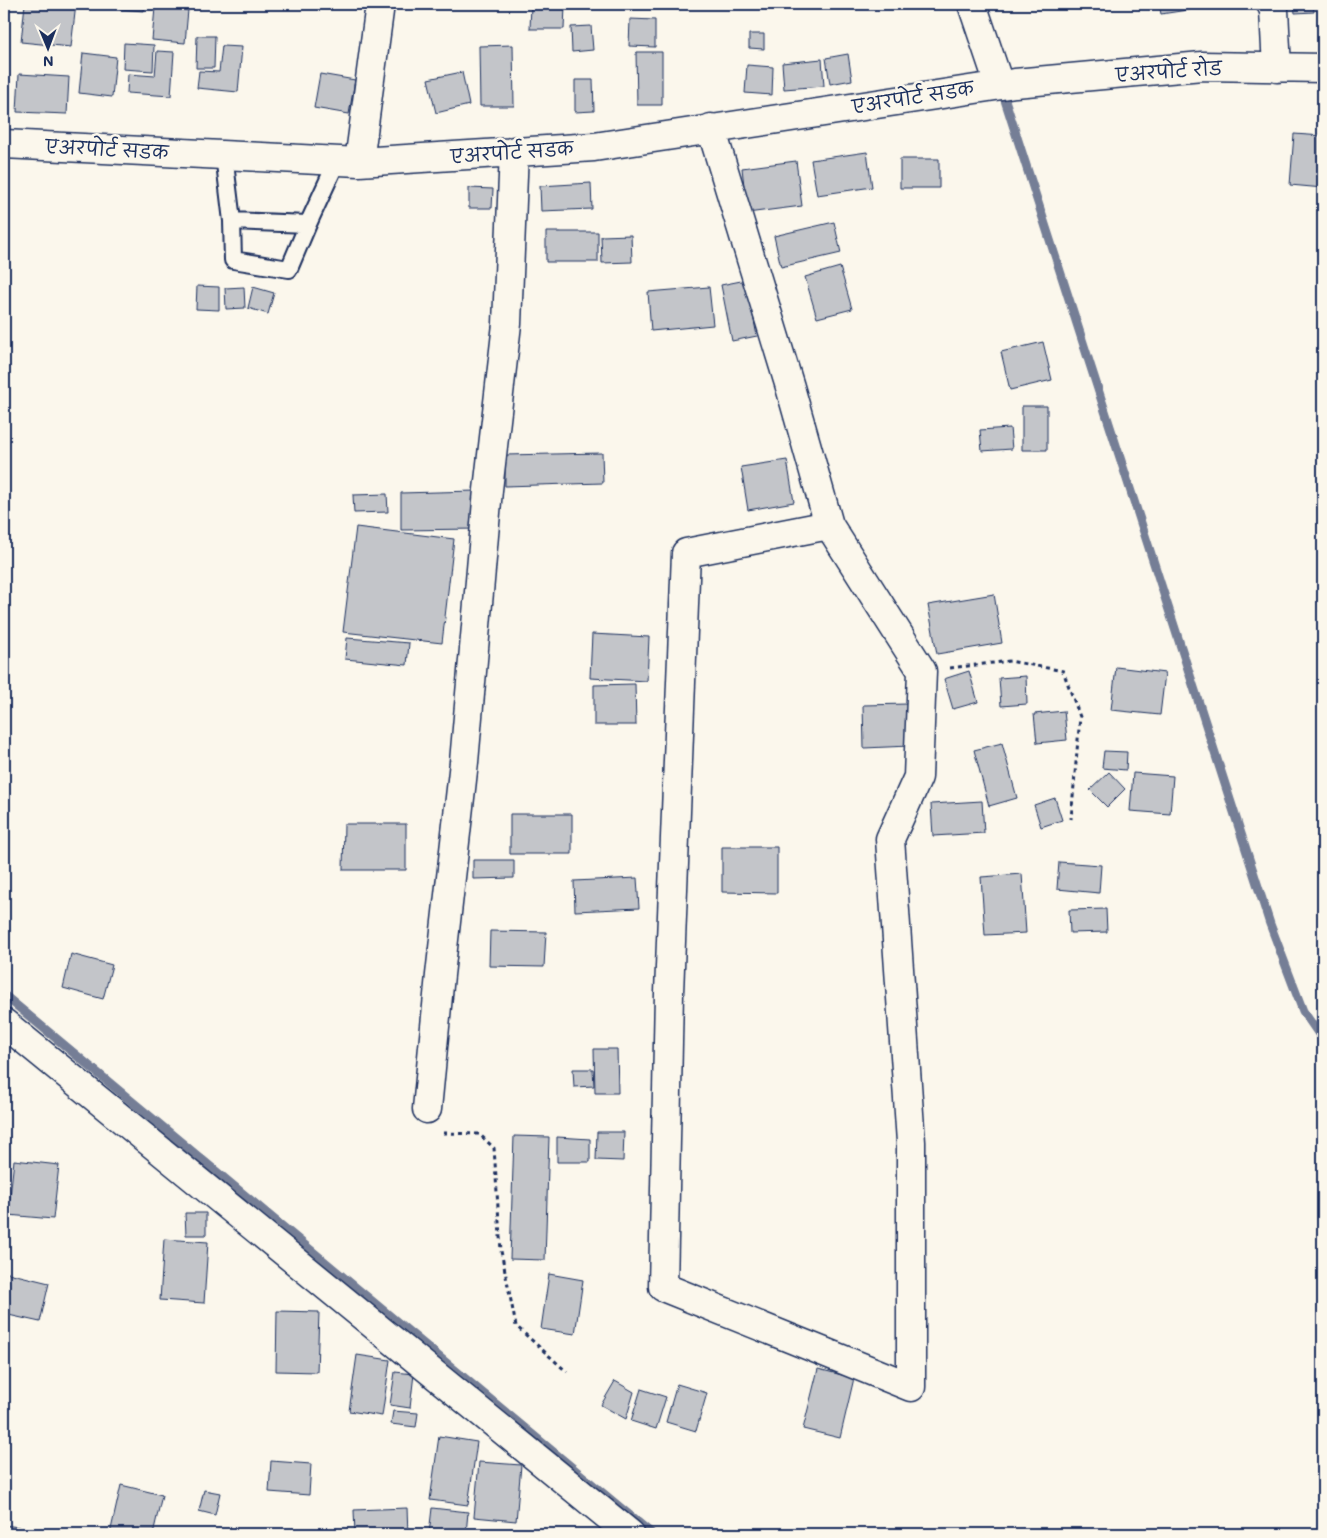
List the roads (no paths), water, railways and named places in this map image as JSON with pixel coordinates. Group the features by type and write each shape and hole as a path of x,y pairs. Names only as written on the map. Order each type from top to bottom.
{"street":[{"path":"348,162 380,4"},
{"path":"972,4 1007,84"},
{"path":"1271,4 1274,10 1277,68"},
{"name":"एअरपोर्ट रोड","path":"1007,84 1202,66 1323,68"},
{"name":"एअरपोर्ट सडक","path":"4,144 348,162 594,147 1007,84"},
{"path":"711,128 763,295 830,525 922,671 918,776 890,839 911,1142 911,1387 663,1287 669,993 686,552 830,525"},
{"path":"427,1109 464,762 488,490 507,324 514,151"},
{"path":"4,1023 630,1534"}],"lane":[{"path":"224,155 232,220 233,260 289,269 308,224 348,162"},
{"path":"232,220 308,224"}],"waterway":[{"path":"1005,100 1270,924 1303,1011 1323,1040"},
{"path":"4,995 652,1534"}]}
